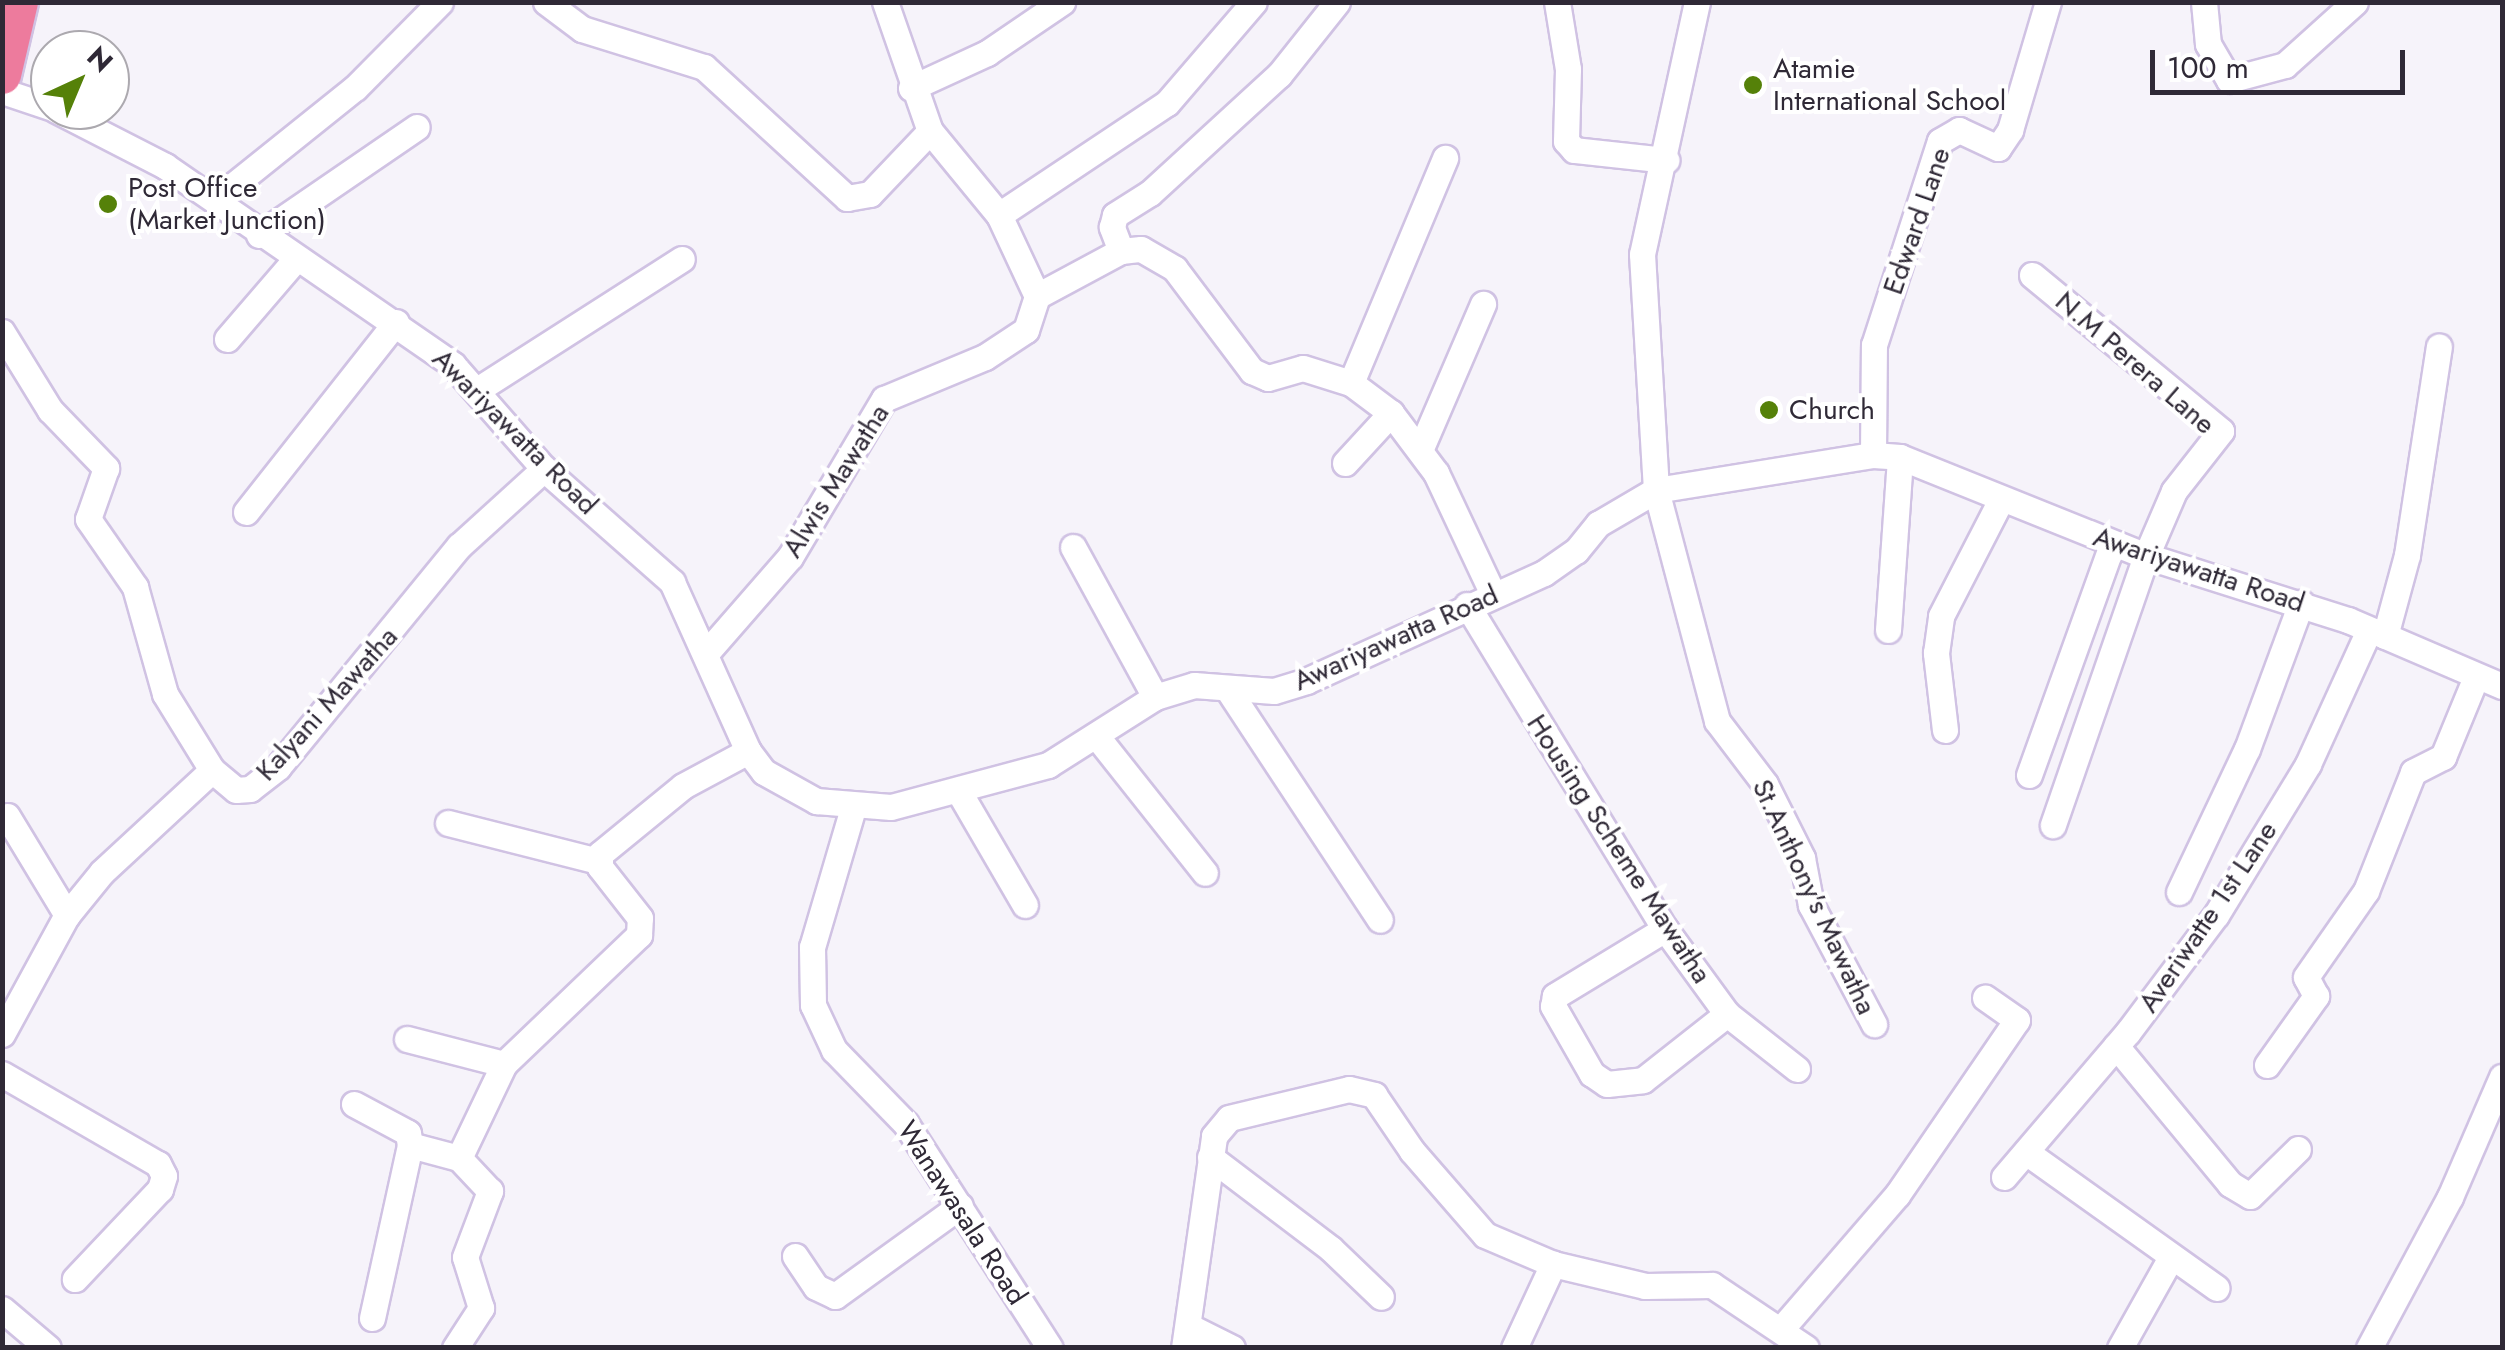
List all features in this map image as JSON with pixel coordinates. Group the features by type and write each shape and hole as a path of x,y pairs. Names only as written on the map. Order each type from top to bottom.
{"highway":[{"path":"2,74 19,2"}],"street":[{"path":"215,200 355,88 440,2"},
{"path":"546,2 582,30 704,67 847,198 870,194 930,131"},
{"path":"885,2 911,88 930,131 999,215 1037,296 1121,251 1141,249 1174,269 1252,371 1268,378 1303,368 1351,383 1390,414 1421,448 1493,594"},
{"path":"911,88 986,52 1062,2"},
{"path":"999,215 1167,103 1254,2"},
{"path":"1121,251 1112,227 1115,215 1150,193 1279,75 1336,2"},
{"path":"1558,2 1568,69 1566,142 1574,150 1666,160"},
{"name":"St.Anthony's Mawatha","path":"1697,2 1666,160 1642,254 1656,490 1717,721 1764,784 1802,858 1811,905 1874,1024"},
{"name":"Edward Lane","path":"1873,455 1874,345 1940,141 1959,130 1998,148 2010,130 2048,2"},
{"path":"2204,2 2208,44 2229,80 2285,65 2355,2"},
{"name":"Awariyawatta Road","path":"2,91 30,101"},
{"path":"259,235 417,128"},
{"name":"Awariyawatta Road","path":"90,130 215,200 295,260 396,322 478,390 544,469 672,582 707,652 748,751 788,788 852,808 891,807 1048,765 1098,738 1155,697 1194,685 1228,691 1274,691 1306,681 1544,573 1576,552 1598,524 1656,490 1873,455 1900,457 2112,544 2301,604 2502,686"},
{"path":"1351,383 1445,158"},
{"path":"478,390 682,259"},
{"path":"226,339 295,260"},
{"name":"N.M Perera Lane","path":"2032,274 2221,430 2174,491 2146,556"},
{"name":"Alwis Mawatha","path":"707,652 790,557 884,399 984,357 1026,330 1037,296"},
{"path":"1421,448 1483,304"},
{"path":"246,512 396,322"},
{"path":"2,332 50,410 106,468 88,519 135,587 164,694 212,770"},
{"name":"Averiwatte 1st Lane","path":"2004,1177 2116,1046 2216,915 2308,764 2377,633 2408,555 2439,346"},
{"path":"1345,463 1390,414"},
{"path":"1888,630 1900,457"},
{"name":"Kalyani Mawatha","path":"2,1034 67,914 102,872 212,770 236,790 250,789 278,767 459,546 544,469"},
{"path":"1946,730 1936,653 1940,616 2002,500"},
{"path":"2028,775 2112,544"},
{"path":"1072,547 1155,697"},
{"path":"2053,825 2146,556"},
{"path":"2180,892 2247,749 2301,604"},
{"name":"Housing Scheme Mawatha","path":"1467,605 1665,928 1727,1014 1798,1069"},
{"path":"2266,1065 2316,996 2306,977 2366,890 2412,772 2443,757 2476,677"},
{"path":"1228,691 1380,920"},
{"path":"1098,738 1205,873"},
{"path":"598,861 683,786 748,751"},
{"path":"958,790 1025,906"},
{"name":"Wanawasala Road","path":"852,808 812,947 813,1006 834,1050 906,1124 1050,1348"},
{"path":"7,816 67,914"},
{"path":"448,823 598,861 640,918 639,935 504,1064 459,1158"},
{"path":"1665,928 1556,996 1553,1006 1592,1074 1607,1084 1644,1080 1727,1014"},
{"path":"1782,1328 1897,1195 2018,1020 1985,998"},
{"path":"407,1039 504,1064"},
{"path":"2116,1046 2230,1184 2250,1196 2298,1150"},
{"path":"2,1074 158,1164 164,1176 160,1189 75,1279"},
{"path":"2369,1348 2450,1197 2502,1076"},
{"path":"1232,1348 1187,1337 1214,1136 1228,1118 1349,1089 1374,1095 1412,1151 1484,1235 1553,1264 1645,1286 1712,1285 1782,1328 1806,1348"},
{"path":"354,1104 408,1133 410,1146 372,1318"},
{"path":"410,1146 459,1158 490,1191 465,1258 480,1308 455,1348"},
{"path":"2026,1152 2217,1288"},
{"path":"1210,1157 1330,1249 1380,1297"},
{"path":"795,1256 816,1288 836,1296 960,1206"},
{"path":"2120,1348 2170,1257"},
{"path":"1514,1348 1553,1264"},
{"path":"2,1310 48,1348"}],"place":[{"name":"Atamie International School","path":"1753,85"},
{"name":"Post Office (Market Junction)","path":"108,204"},
{"name":"Church","path":"1769,410"}]}
